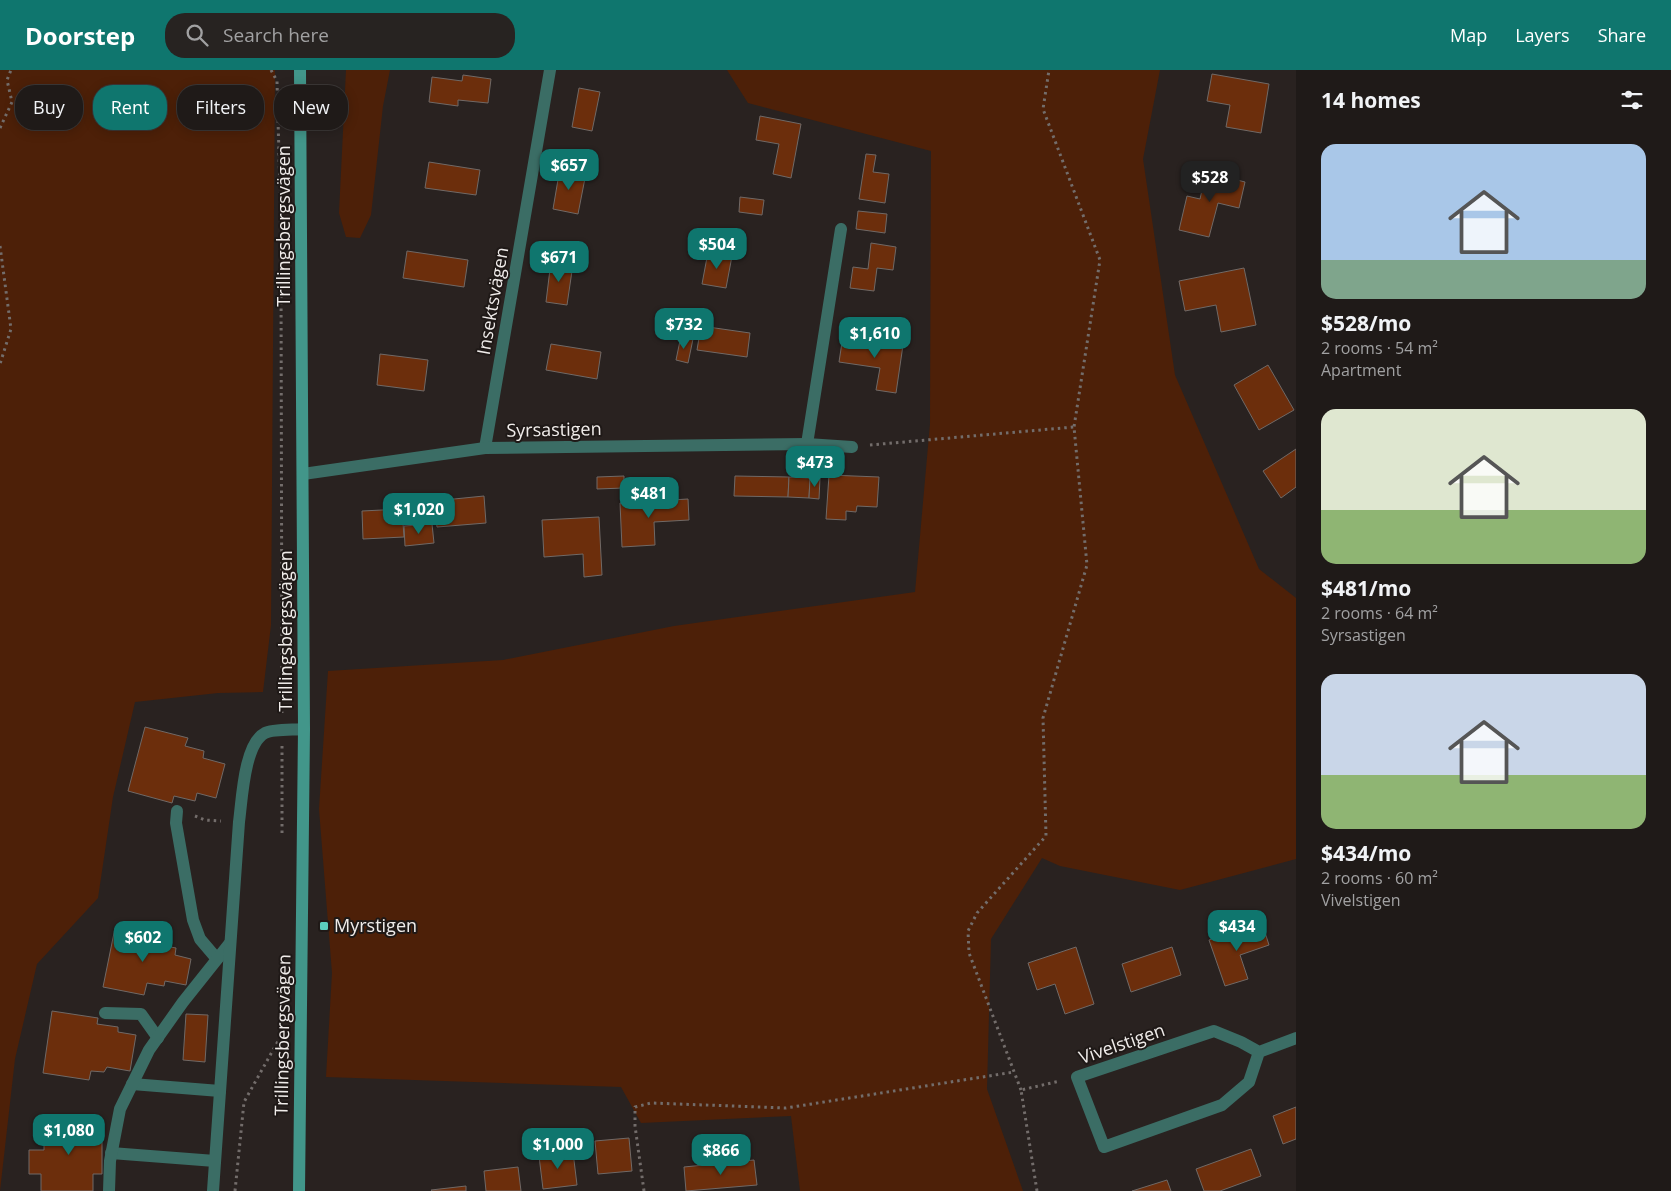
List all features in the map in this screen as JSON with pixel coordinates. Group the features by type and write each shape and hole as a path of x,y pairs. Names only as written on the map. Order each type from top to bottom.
{"street":[{"name":"Trillingsbergsvägen","path":"299,1191 304,729 300,70"},
{"name":"Insektsvägen","path":"485,448 550,70"},
{"path":"807,444 841,228"},
{"name":"Syrsastigen","path":"303,474 485,448 807,444 852,447"},
{"path":"212,1191 239,822 248,762 255,741 266,733 304,729"},
{"path":"177,811 176,823 193,920 200,939 217,960"},
{"path":"109,1191 111,1153 120,1109 132,1084 149,1050 230,943"},
{"path":"105,1013 141,1014 158,1038"},
{"name":"Vivelstigen","path":"1214,1031 1259,1052 1249,1082 1222,1105 1104,1147 1077,1076 1214,1031"},
{"path":"1259,1052 1296,1038"},
{"path":"132,1084 220,1091"},
{"path":"111,1153 215,1161"}],"path":[{"path":"0,128 12,102 7,80 11,70"},
{"path":"271,70 277,81 280,202"},
{"path":"1036,1191 1021,1090 969,953 968,931 977,913 1046,836 1044,718 1087,565 1074,427 1100,260 1043,109 1049,70"},
{"path":"0,246 11,329 0,364"},
{"path":"281,272 282,838"},
{"path":"852,447 1074,427"},
{"path":"177,811 205,820 239,822"},
{"path":"235,1191 244,1102 283,1032"},
{"path":"644,1191 635,1126 635,1107 651,1103 786,1108 1014,1072"},
{"path":"1021,1090 1077,1076"}],"shaded area":[{"path":"0,70 275,70 271,625 263,692 218,693 135,702 113,797 98,898 37,964 15,1059 0,1191"},
{"path":"346,70 390,70 383,106 371,215 360,238 346,237 339,213 343,130 348,130 348,85 345,85"},
{"path":"727,70 1160,70 1143,159 1175,375 1259,569 1296,598 1296,859 1180,890 1060,866 1042,858 991,939 987,1089 1023,1191 800,1191 791,1116 641,1123 621,1087 326,1077 332,973 319,809 328,671 503,660 674,626 915,592 930,424 931,151 748,103"}],"building":[{"path":"1212,74 1269,84 1261,133 1226,127 1230,105 1207,101"},
{"path":"463,75 491,79 488,103 458,100 458,106 429,102 432,77 462,81"},
{"path":"579,88 600,92 592,131 572,127"},
{"path":"760,116 801,124 791,178 773,174 779,144 756,140"},
{"path":"866,154 876,155 873,172 889,174 885,203 859,199"},
{"path":"429,162 480,170 476,195 425,188"},
{"path":"560,168 586,173 578,214 553,209"},
{"path":"1206,172 1245,182 1239,208 1218,203 1209,237 1179,230 1187,196 1200,199"},
{"path":"740,197 764,200 762,215 739,212"},
{"path":"858,211 887,214 885,233 856,229"},
{"path":"559,242 579,245 577,259 557,256"},
{"path":"871,243 896,247 893,270 877,268 874,291 850,288 853,267 868,269"},
{"path":"407,251 468,260 464,287 403,278"},
{"path":"708,252 732,256 726,288 702,284"},
{"path":"551,261 573,264 567,305 546,302"},
{"path":"1244,268 1256,325 1221,332 1216,305 1185,311 1179,281"},
{"path":"701,326 750,333 747,357 697,350"},
{"path":"681,336 693,339 688,363 676,360"},
{"path":"843,336 903,345 896,393 876,390 880,368 839,362"},
{"path":"551,344 601,352 597,379 546,370"},
{"path":"380,354 428,360 424,391 377,385"},
{"path":"1268,365 1294,410 1259,430 1234,385"},
{"path":"1296,449 1296,487 1281,498 1263,471"},
{"path":"829,475 879,477 877,507 857,506 856,512 846,511 846,520 826,519"},
{"path":"624,476 624,488 597,489 597,477"},
{"path":"735,476 789,477 788,497 734,496"},
{"path":"789,477 810,478 809,498 788,497"},
{"path":"810,478 820,478 819,499 809,498"},
{"path":"484,496 486,523 437,527 434,501"},
{"path":"688,499 689,520 654,522 655,545 622,547 620,503"},
{"path":"402,509 404,537 363,539 362,511"},
{"path":"599,517 602,575 584,577 583,554 544,557 542,520"},
{"path":"432,524 434,543 405,546 404,526"},
{"path":"145,727 188,738 185,746 204,751 203,758 225,764 216,798 197,793 195,801 174,796 172,803 128,791"},
{"path":"1262,923 1269,945 1240,955 1248,979 1225,986 1209,940"},
{"path":"115,928 156,936 155,944 176,948 175,955 191,959 186,985 165,981 164,986 147,983 144,995 103,987"},
{"path":"1076,947 1094,1004 1065,1014 1055,984 1037,990 1028,963"},
{"path":"1172,947 1181,975 1131,992 1122,964"},
{"path":"52,1011 98,1018 97,1024 118,1027 118,1032 136,1035 130,1071 107,1067 104,1072 91,1071 89,1080 43,1073"},
{"path":"186,1014 208,1015 205,1062 183,1060"},
{"path":"1296,1107 1296,1139 1283,1144 1273,1116"},
{"path":"58,1115 95,1115 95,1136 102,1136 102,1174 93,1174 93,1191 41,1191 41,1174 29,1174 29,1150 44,1150 44,1136 58,1136"},
{"path":"629,1138 632,1171 598,1174 595,1141"},
{"path":"1251,1149 1261,1176 1220,1191 1204,1191 1196,1169"},
{"path":"573,1152 577,1185 543,1189 539,1156"},
{"path":"754,1160 757,1185 686,1191 684,1167"},
{"path":"518,1167 521,1191 486,1191 484,1171"},
{"path":"1167,1180 1171,1191 1132,1191"},
{"path":"466,1186 466,1191 431,1190"}],"place":[{"name":"Myrstigen","path":"324,926"}]}
